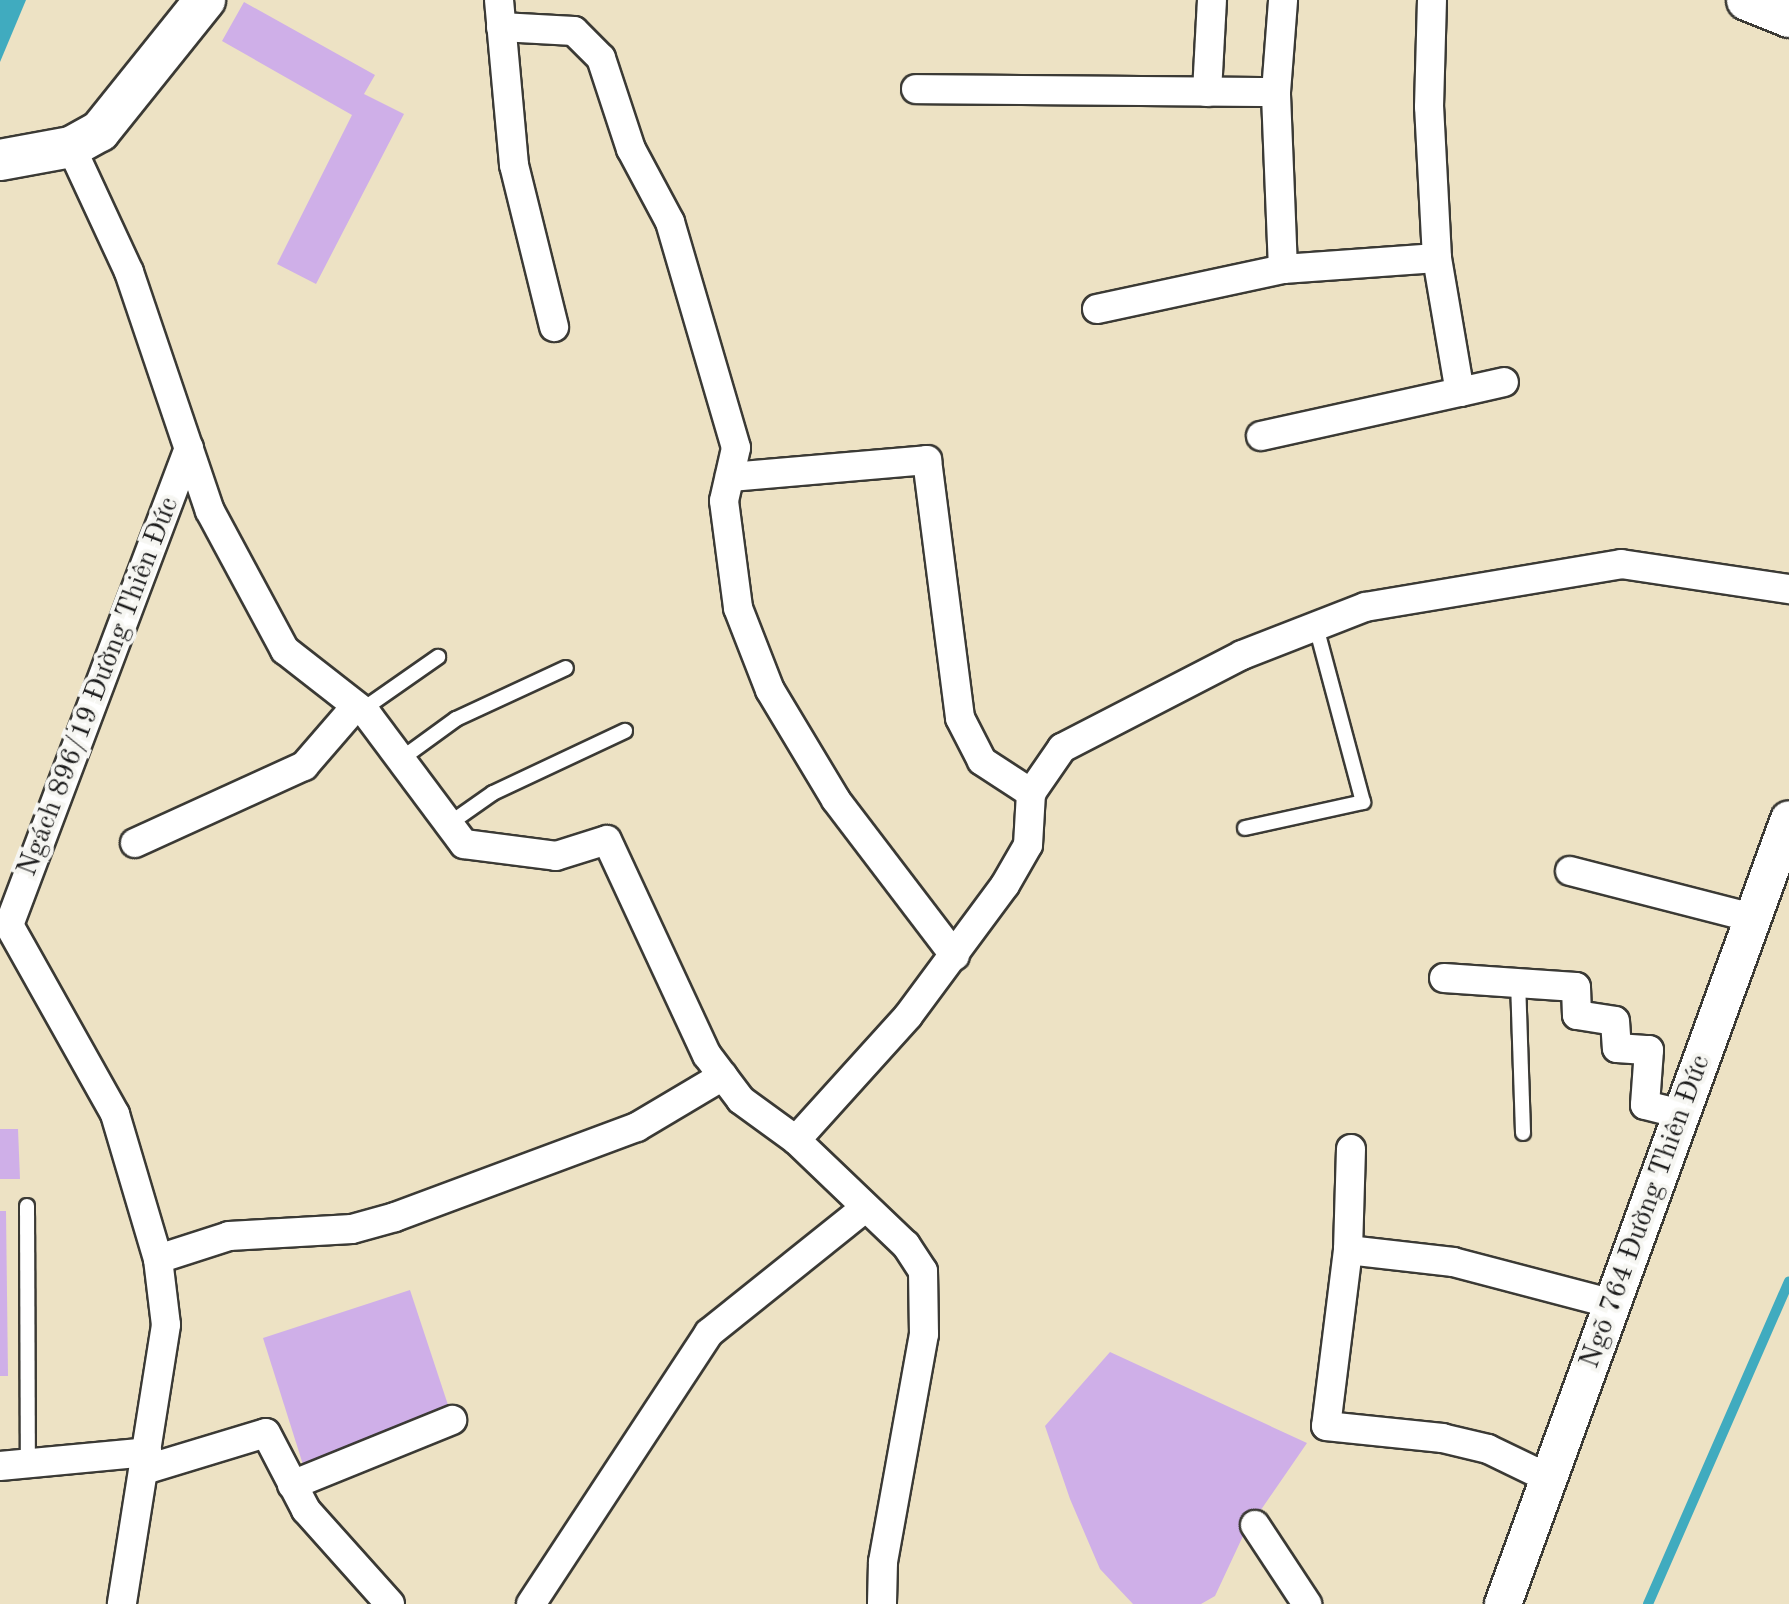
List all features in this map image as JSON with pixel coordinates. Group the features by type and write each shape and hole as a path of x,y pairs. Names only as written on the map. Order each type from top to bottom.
{"main road":[{"path":"0,160 71,147 116,115 205,0"},
{"path":"1747,0 1789,17"}],"street":[{"path":"1207,92 1212,0"},
{"path":"1283,0 1276,92 1283,269"},
{"path":"1432,0 1429,107 1437,258 1460,392"},
{"path":"554,327 514,165 500,14 574,31 601,58 628,142 670,222 736,448 724,501 738,608 770,690 836,800 955,956"},
{"path":"916,89 1276,92"},
{"path":"71,147 129,272 210,511 285,650 359,708 401,759 446,826 464,844 556,856 607,840 723,1076 741,1100 796,1140 864,1209 906,1245 923,1271 927,1309 883,1562 882,1604"},
{"path":"1097,309 1283,269 1437,258"},
{"path":"1261,436 1504,382"},
{"name":"Ngách 896/19 Đường Thiên Đức","path":"4,926 189,448"},
{"path":"730,477 927,460 960,718 982,761 1031,793"},
{"path":"796,1140 955,956 1028,845 1031,793 1062,748 1242,655 1365,607 1621,564 1789,589"},
{"path":"135,843 304,766 359,708"},
{"name":"Ngõ 764 Đường Thiên Đức","path":"1503,1604 1789,819"},
{"path":"1570,871 1753,918"},
{"path":"4,926 115,1114 158,1259 166,1325 122,1604"},
{"path":"1444,978 1576,987 1577,1015 1615,1021 1617,1048 1649,1050 1645,1105 1682,1114"},
{"path":"158,1259 229,1236 352,1229 395,1217 637,1127 723,1076"},
{"path":"1351,1149 1348,1250 1326,1426 1442,1438 1488,1449 1548,1478"},
{"path":"531,1604 709,1333 864,1209"},
{"path":"1348,1250 1453,1262 1613,1304"},
{"path":"292,1485 452,1420"},
{"path":"14,1465 145,1461 266,1433 292,1485 390,1604"},
{"path":"1255,1525 1307,1604"}],"lane":[{"path":"1245,828 1363,802 1316,626"},
{"path":"359,708 438,657"},
{"path":"401,759 456,719 566,668"},
{"path":"446,826 493,793 625,731"},
{"path":"1518,981 1523,1133"},
{"path":"14,1465 27,1206"}],"water":[{"path":"0,0 26,0 0,62"}],"building":[{"path":"244,2 375,75 364,94 404,114 316,284 277,264 352,115 222,41"},
{"path":"0,1129 18,1129 20,1179 0,1179"},
{"path":"0,1211 6,1211 8,1376 0,1376"},
{"path":"410,1290 451,1414 305,1471 263,1338"},
{"path":"1110,1352 1307,1443 1243,1536 1215,1596 1201,1604 1133,1604 1100,1569 1070,1499 1045,1426"}],"waterway":[{"path":"1648,1604 1789,1282"}]}
